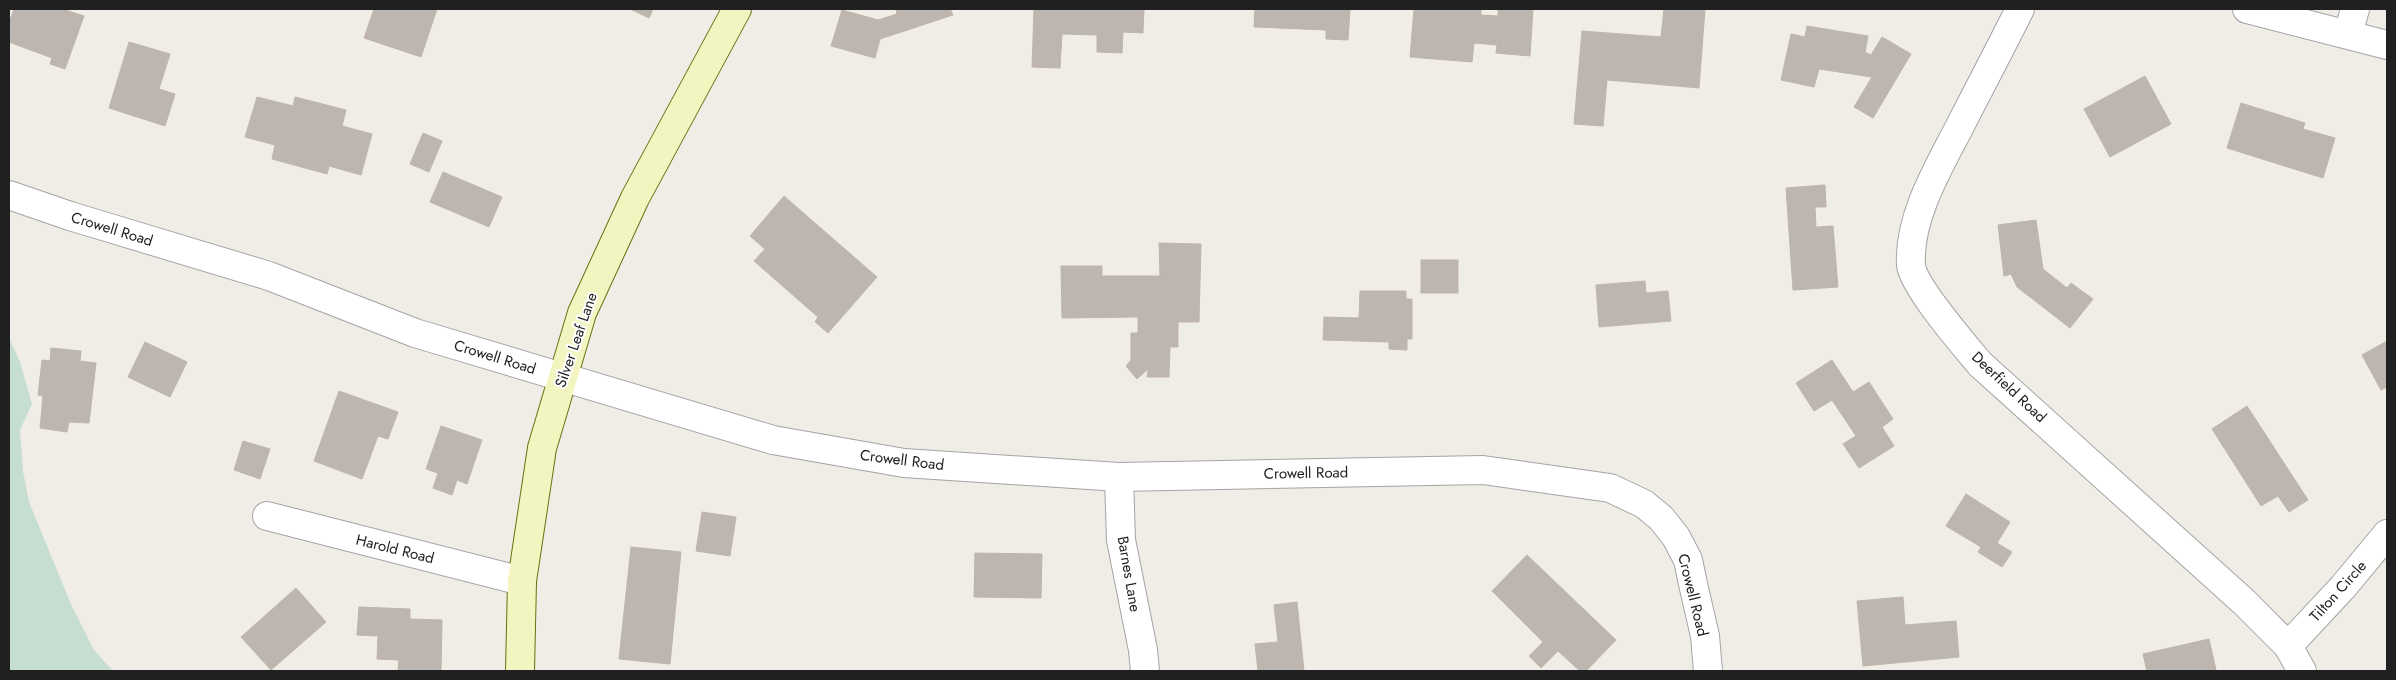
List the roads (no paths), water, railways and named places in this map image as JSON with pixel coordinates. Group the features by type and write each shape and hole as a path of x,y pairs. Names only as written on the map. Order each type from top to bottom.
{"street":[{"name":"Silver Leaf Lane","path":"520,671 522,581 542,448 582,313 635,198 737,9"},
{"name":"Deerfield Road","path":"2020,9 1923,197 1914,236 1911,266 1923,290 1948,326 1980,364 2244,602 2288,646 2302,671"},
{"path":"2247,9 2352,21 2387,45"},
{"name":"Crowell Road","path":"9,195 70,216 269,276 415,333 773,440 914,464 1119,477 1483,470 1610,488 1644,504 1661,518 1676,537 1688,560 1694,584 1705,636 1708,671"},
{"name":"Barnes Lane","path":"1119,477 1121,540 1143,650 1145,671"},
{"name":"Harold Road","path":"267,516 522,581"},
{"name":"Tilton Circle","path":"2288,646 2343,587 2387,534"}]}
